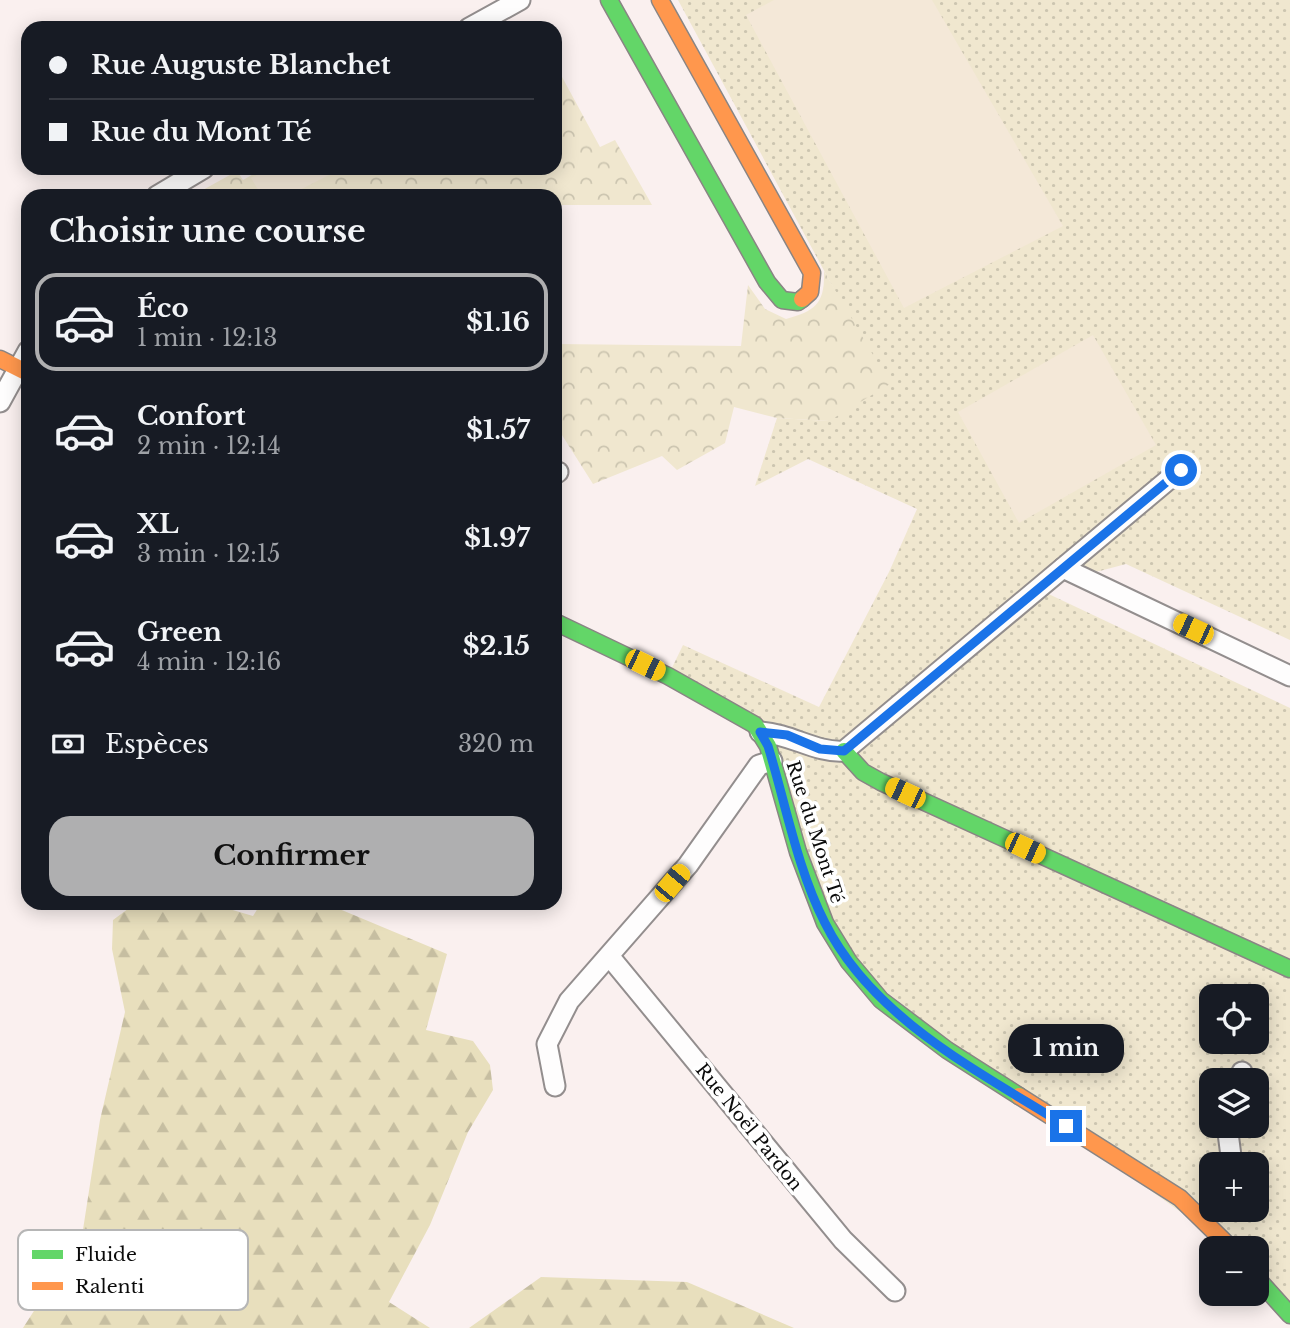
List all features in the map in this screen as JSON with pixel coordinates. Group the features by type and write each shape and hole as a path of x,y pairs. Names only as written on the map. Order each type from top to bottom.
{"street":[{"path":"481,21 520,0"},
{"path":"609,0 767,282 782,300 798,302 810,292 812,273 660,0"},
{"path":"169,189 192,175"},
{"path":"0,402 18,363"},
{"path":"844,751 1181,470"},
{"path":"1063,568 1290,676"},
{"path":"562,625 730,708 755,725 760,732 787,735 820,749 844,751 863,772 881,782 1290,969"},
{"name":"Rue du Mont Té","path":"760,732 772,761 798,852 825,923 849,962 881,1000 947,1050 1180,1198 1199,1206"},
{"path":"555,1086 547,1044 569,1001 688,865 759,765 772,761"},
{"name":"Rue Noël Pardon","path":"610,957 843,1240 895,1291"},
{"path":"1269,1292 1290,1315"}],"green space":[{"path":"678,0 1290,0 1290,640 1126,564 1081,576 1063,568 1038,589 1290,708 1290,1315 1269,1291 1269,1236 1214,1236 1021,1098 849,962 768,746 668,676 683,645 819,707 889,572 917,509 808,459 755,486 777,418 829,421 841,302"},
{"path":"562,77 600,147 615,140 652,205 562,205 562,189 205,189 230,175 240,175 243,180 252,175 562,175"},
{"path":"824,271 890,384 829,421 777,418 734,407 725,443 677,470 662,456 593,484 562,435 562,344 741,346 748,285 765,309 786,319 805,313 817,304 824,282"},
{"path":"127,910 233,910 253,916 257,910 342,910 447,954 426,1030 473,1041 490,1065 493,1090 468,1132 430,1225 389,1302 430,1328 23,1328 35,1310 248,1310 248,1230 83,1230 100,1120 125,1012 112,949 113,920"},
{"path":"541,1277 687,1282 794,1328 469,1328"}],"shaded area":[{"path":"774,0 932,0 1063,226 904,308 746,15"},
{"path":"257,175 329,175 302,189 258,189 251,178"},
{"path":"1093,335 1156,445 1019,523 958,412"}],"traffic: fast":[{"path":"609,0 767,282 782,300 798,302 802,299"},
{"path":"562,625 668,676 755,725 768,746 798,852 825,923 849,962 881,1000 947,1050 1019,1096"},
{"path":"844,751 863,772 881,782 1290,969"},
{"path":"1269,1292 1290,1315"}],"traffic: slow":[{"path":"660,0 812,273 810,292 802,299"},
{"path":"0,359 21,370"},
{"path":"1019,1096 1180,1198 1219,1236"}],"route":[{"path":"1066,1126 947,1050 881,1000 849,962 825,923 798,852 768,746 760,732 780,733 820,749 844,751 877,726 947,662 1181,470"}]}
